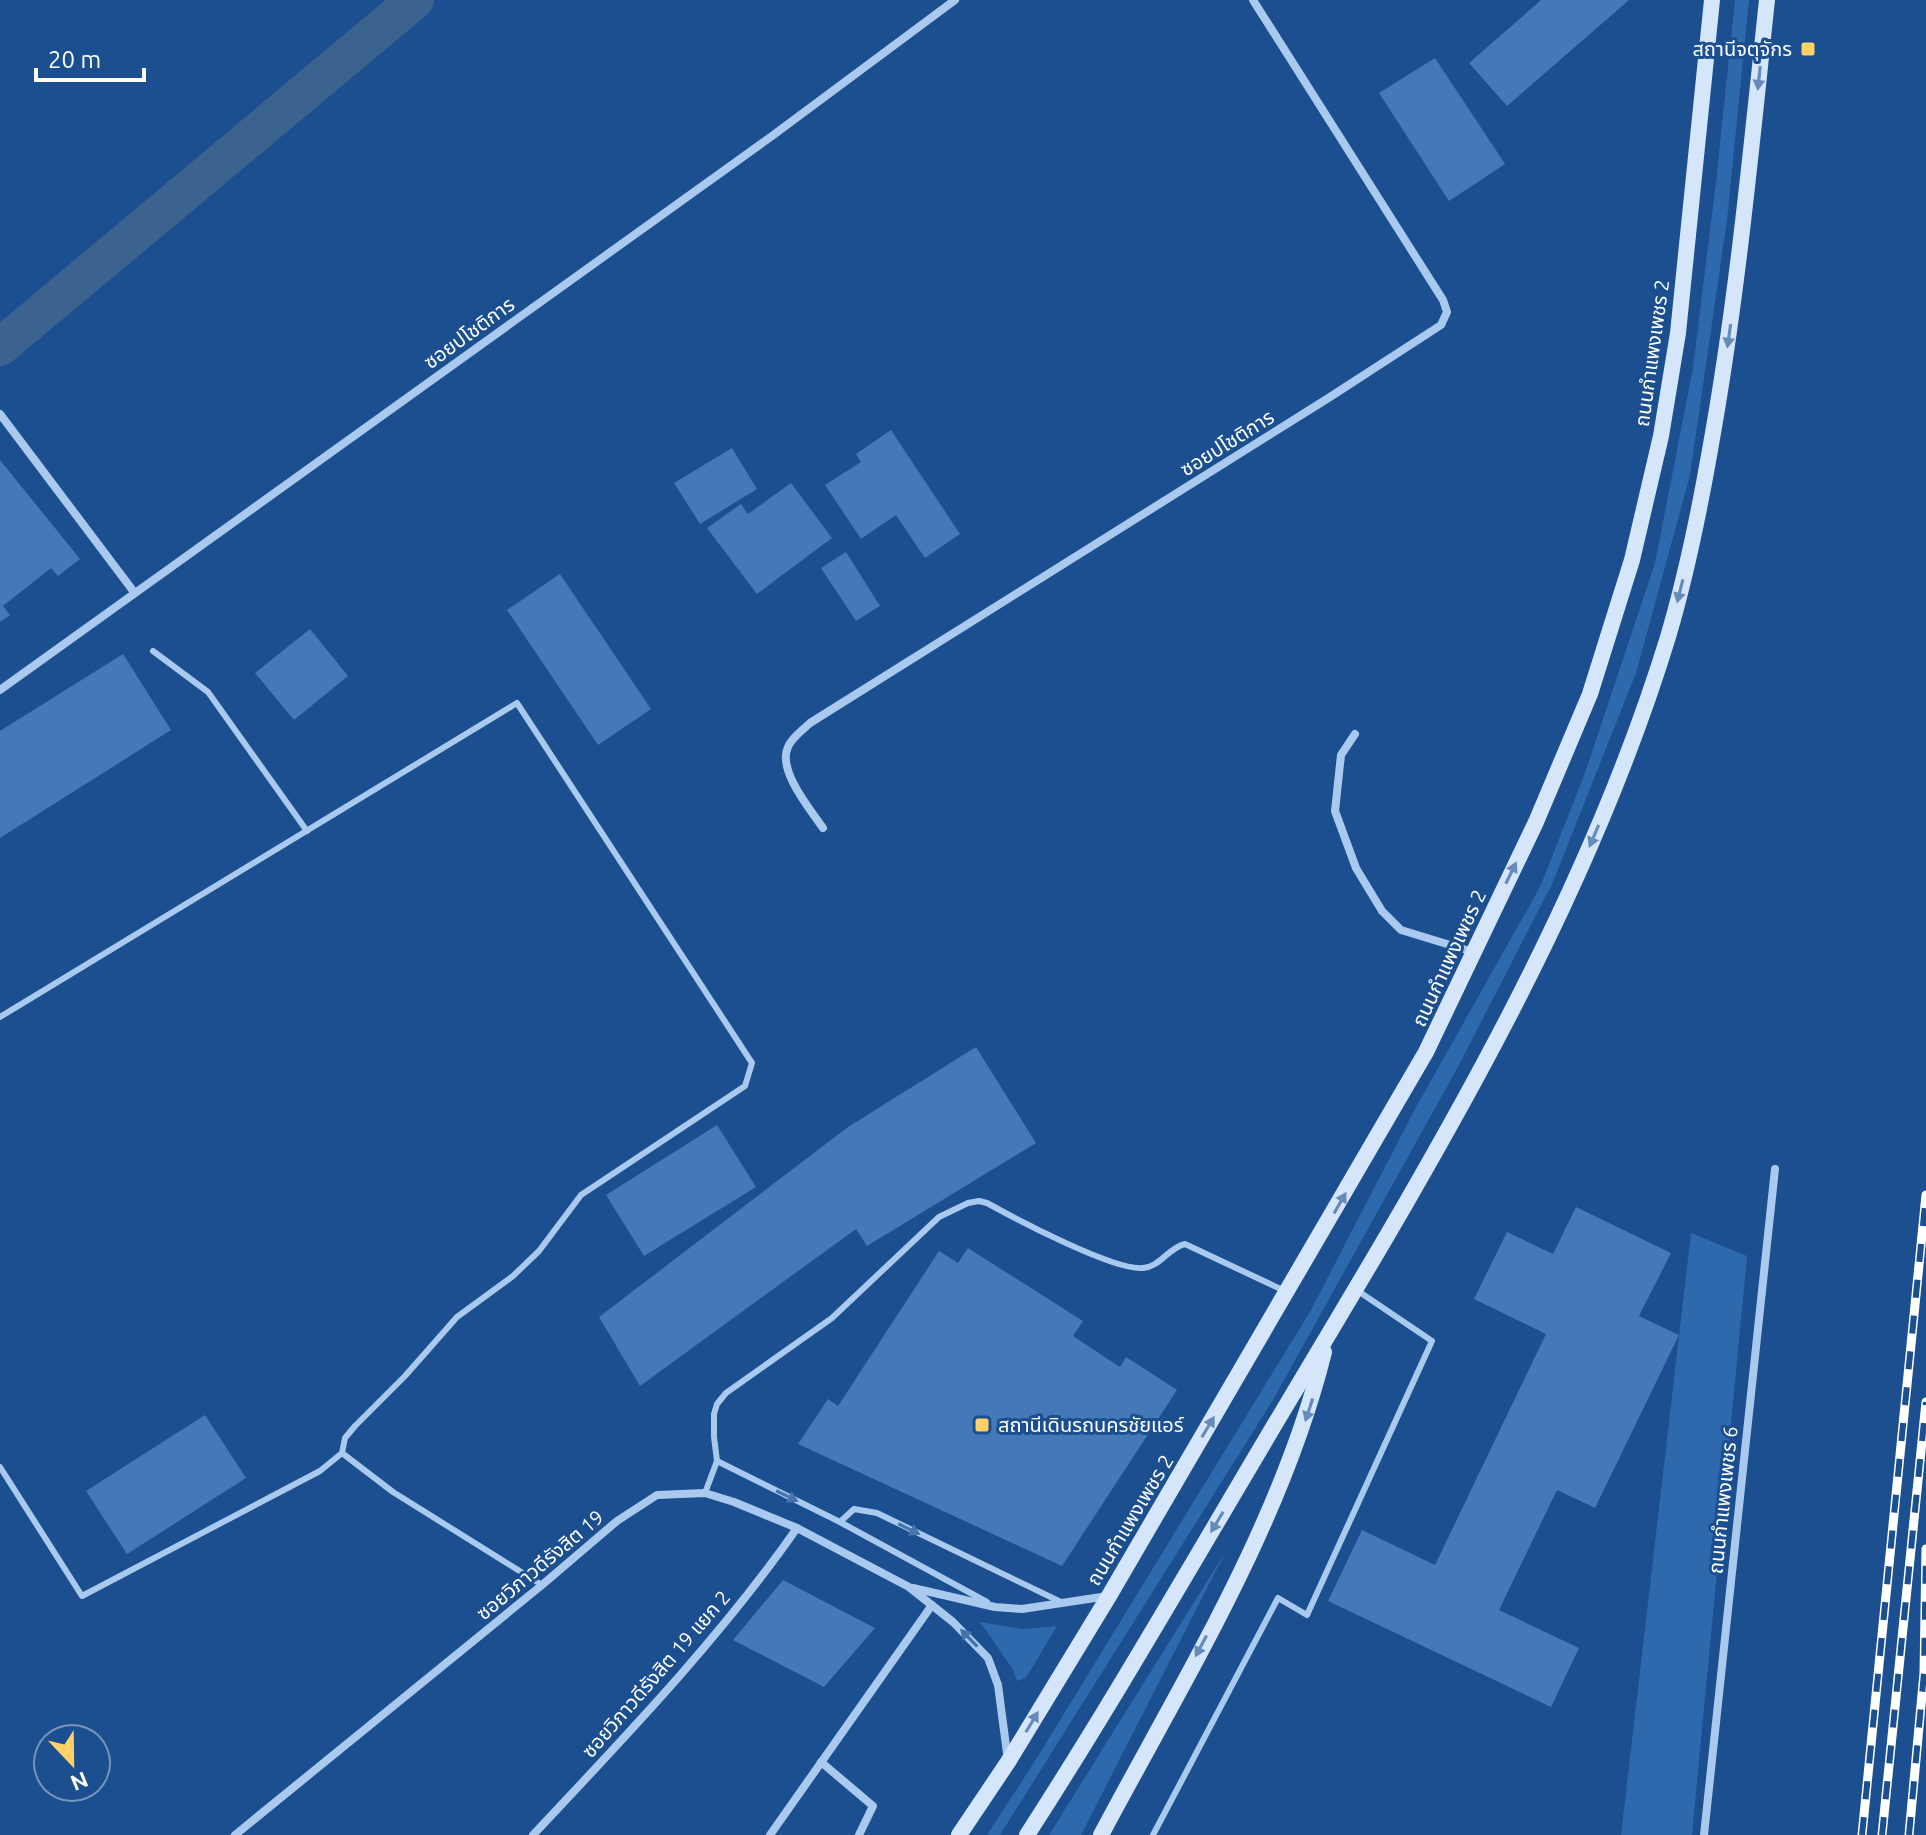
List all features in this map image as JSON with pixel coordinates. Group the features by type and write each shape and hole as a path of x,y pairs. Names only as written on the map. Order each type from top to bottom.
{"main road":[{"name":"ถนนกำแพงเพชร 2","path":"959,1835 1008,1762 1109,1596 1426,1052 1536,822 1590,694 1632,560 1661,436 1678,333 1712,0"},
{"path":"1027,1835 1329,1335 1523,992 1575,883 1630,752 1669,633 1698,517 1735,296 1767,0"},
{"path":"1101,1835 1252,1551 1310,1409 1329,1335"}],"street":[{"name":"ซอยปโชติการ","path":"0,690 772,136 955,0"},
{"name":"ซอยปโชติการ","path":"823,828 795,786 785,761 788,745 810,723 1441,325 1447,312 1443,300 1253,0"},
{"path":"0,414 134,592"},
{"path":"1355,734 1341,755 1335,811 1356,868 1382,911 1401,930 1473,952"},
{"name":"ถนนกำแพงเพชร 6","path":"1704,1835 1775,1169"},
{"name":"ซอยวิภาวดีรังสิต 19","path":"235,1835 617,1521 657,1495 705,1493 797,1528 909,1587 953,1622 988,1658 998,1685 1008,1762"},
{"name":"ซอยวิภาวดีรังสิต 19 แยก 2","path":"533,1835 633,1729 772,1564 797,1528"},
{"name":"ซอยวิภาวดีรังสิต 19","path":"909,1587 995,1607 1022,1609 1109,1596"},
{"path":"770,1835 932,1605"},
{"path":"821,1762 873,1806 859,1835"}],"lane":[{"path":"153,651 208,692 307,831"},
{"path":"0,1017 517,703 752,1063 745,1086 581,1195 539,1251 513,1276 457,1317 355,1426 345,1438 342,1453 320,1471 82,1596 0,1467"},
{"path":"705,1493 717,1461 714,1414 726,1393 832,1318 939,1217 968,1203 987,1203 1098,1257 1130,1267 1150,1267 1177,1246 1185,1244 1288,1292"},
{"path":"1153,1835 1278,1598 1307,1615 1432,1341 1355,1290"},
{"path":"342,1453 393,1492 542,1585"},
{"path":"717,1461 840,1522 995,1607"},
{"path":"840,1522 854,1509 877,1513 1066,1604"}],"shaded area":[{"path":"1735,0 1749,0 1727,220 1690,475 1636,673 1553,882 1459,1065 1273,1400 1000,1835 987,1835 1311,1310 1415,1109 1540,887 1585,773 1655,563 1693,368"},
{"path":"1691,1233 1747,1256 1692,1835 1621,1835"},
{"path":"1226,1551 1081,1835 1049,1835"},
{"path":"980,1622 1022,1629 1057,1626 1026,1678 1017,1681 1012,1668"}],"building":[{"path":"1541,0 1629,0 1507,106 1469,63"},
{"path":"1435,58 1505,164 1449,201 1379,93"},
{"path":"891,430 960,534 925,558 896,515 861,539 825,485 861,462 856,454"},
{"path":"732,448 757,489 700,524 674,483"},
{"path":"0,460 80,559 58,576 51,568 3,606 10,615 0,622"},
{"path":"791,483 832,538 757,594 707,528 741,504 748,514"},
{"path":"846,552 880,606 856,621 821,568"},
{"path":"560,574 651,709 598,745 507,610"},
{"path":"310,629 348,676 294,720 255,673"},
{"path":"123,654 171,730 0,838 0,731"},
{"path":"976,1047 1036,1143 867,1246 856,1229 640,1386 599,1317 848,1127"},
{"path":"717,1125 756,1187 644,1256 606,1195"},
{"path":"1576,1207 1671,1253 1639,1316 1679,1335 1595,1508 1557,1490 1499,1610 1579,1648 1551,1707 1328,1601 1362,1530 1435,1565 1546,1334 1474,1299 1507,1232 1553,1254"},
{"name":"สถานีเดินรถนครชัยแอร์","path":"968,1248 1083,1321 1073,1336 1120,1367 1126,1357 1177,1390 1062,1566 798,1444 828,1399 838,1406 939,1251 958,1263"},
{"path":"205,1415 246,1478 127,1554 86,1491"},
{"path":"783,1580 875,1628 824,1687 733,1640"}],"waterway":[{"path":"0,347 415,0"}],"railway":[{"path":"1862,1835 1926,1195"},
{"path":"1882,1835 1926,1402"},
{"path":"1909,1835 1924,1673 1926,1549"}],"place":[{"name":"สถานีจตุจักร","path":"1808,49"},
{"name":"สถานีเดินรถนครชัยแอร์","path":"982,1425"}]}
